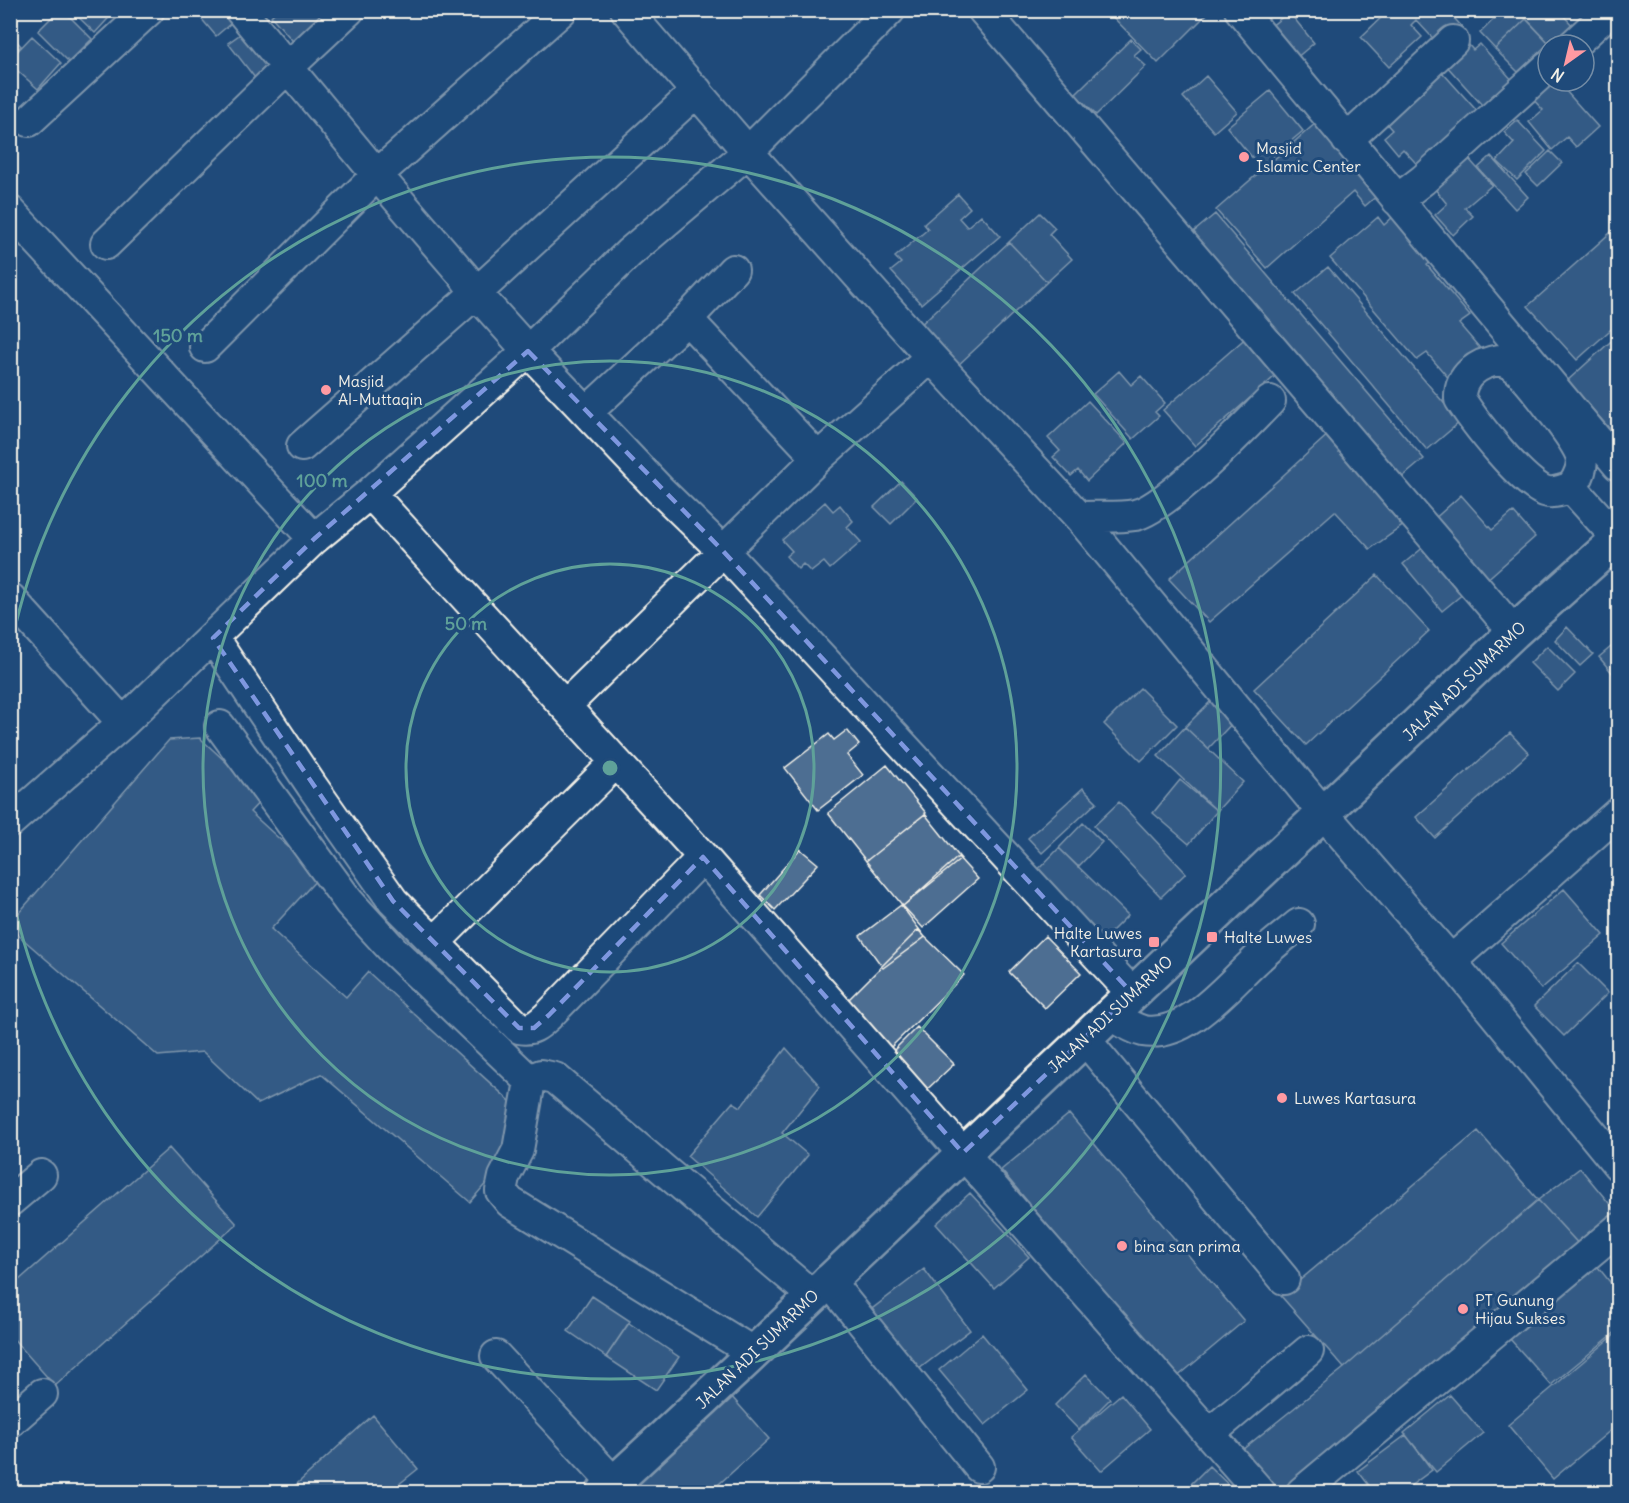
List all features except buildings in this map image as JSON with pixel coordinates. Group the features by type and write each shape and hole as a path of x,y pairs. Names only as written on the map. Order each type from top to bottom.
{"main road":[{"name":"JALAN ADI SUMARMO","path":"609,1488 1514,632 1618,539"}],"street":[{"path":"29,121 149,10"},
{"path":"240,10 377,175 464,275 476,293 660,490 723,551 1121,1003 1125,1023 1143,1031 1160,1031 1202,1013 1254,962 1299,924"},
{"path":"106,244 349,10"},
{"path":"205,347 377,175 561,10"},
{"path":"626,10 748,152 931,357 1079,517 1324,814 1451,961 1618,1165"},
{"path":"13,815 123,723 314,539 370,493 528,351 629,253 748,152 890,10"},
{"path":"983,10 1514,632"},
{"path":"1586,33 1611,10"},
{"path":"1248,13 1347,140 1618,465"},
{"path":"1347,140 1453,41"},
{"path":"1397,200 1423,180 1536,79"},
{"path":"302,446 476,293 697,91"},
{"path":"10,211 314,539"},
{"path":"587,412 687,319 733,270"},
{"path":"687,319 818,458"},
{"path":"566,705 818,458 931,357"},
{"path":"1499,360 1511,364 1521,372 1557,419 1580,453 1580,472 1571,487 1556,492 1538,489 1499,450 1460,399 1461,387 1469,374 1481,364 1499,360"},
{"path":"1079,517 1135,514 1148,510 1165,499 1270,401"},
{"path":"1571,487 1618,539"},
{"path":"370,493 703,857 1260,1492"},
{"path":"10,598 123,723"},
{"path":"213,638 312,786 393,901 519,1028 534,1028 703,857"},
{"path":"220,726 349,902 393,950 531,1081"},
{"path":"434,943 615,763"},
{"path":"1451,961 1618,813"},
{"path":"1084,1038 1284,1279"},
{"path":"740,1366 510,1202 501,1191 504,1177 518,1150 531,1081 541,1075 555,1078 821,1288 980,1467"},
{"path":"10,1201 41,1175"},
{"path":"1302,1492 1618,1229"},
{"path":"1209,1434 1308,1351"},
{"path":"496,1356 609,1488"},
{"path":"10,1422 42,1394"}],"highlighted area":[{"path":"528,351 723,551 1132,993 963,1153 703,857 549,1015 534,1028 519,1028 393,901 213,638 314,539"}],"place":[{"name":"Masjid Islamic Center","path":"1244,157"},
{"name":"Masjid Al-Muttaqin","path":"326,390"},
{"name":"Halte Luwes","path":"1212,937"},
{"name":"Halte Luwes Kartasura","path":"1154,942"},
{"name":"Luwes Kartasura","path":"1282,1098"},
{"name":"bina san prima","path":"1122,1246"},
{"name":"PT Gunung Hijau Sukses","path":"1463,1309"}]}
